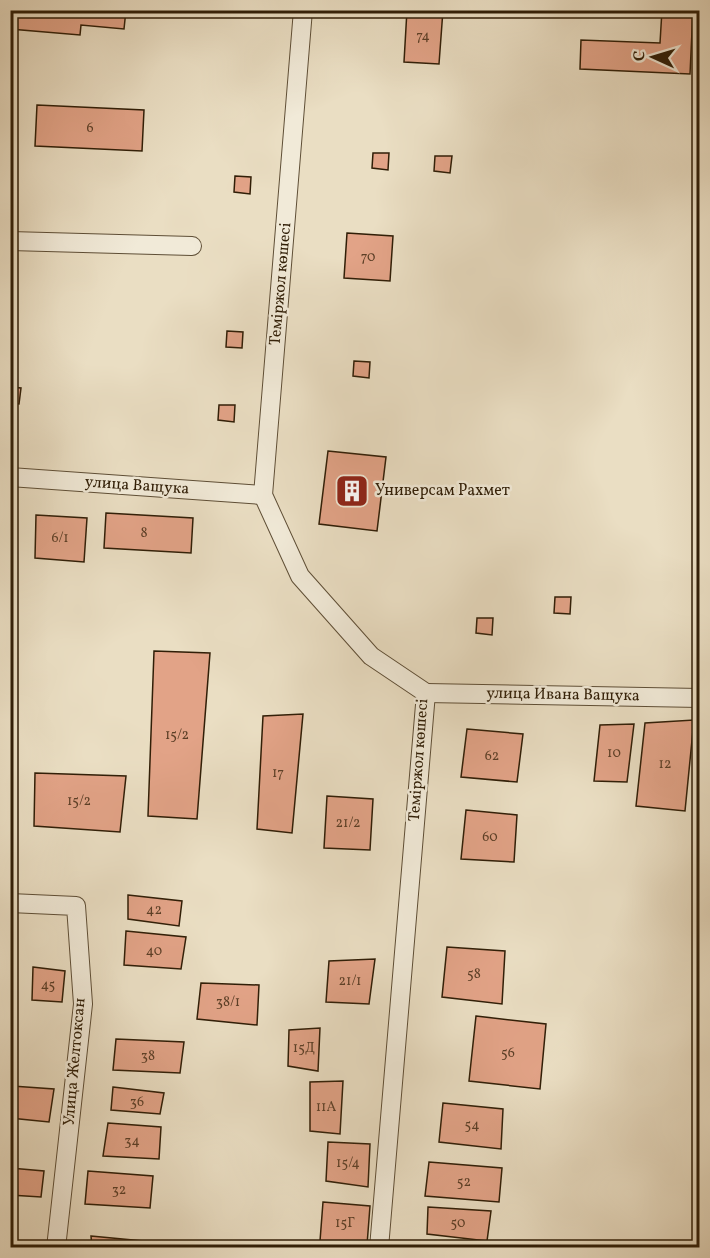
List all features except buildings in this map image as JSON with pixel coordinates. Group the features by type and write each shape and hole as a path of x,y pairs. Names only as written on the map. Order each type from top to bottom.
{"street":[{"name":"Теміржол көшесі","path":"303,10 263,495 300,576 371,656 426,693 379,1248"},
{"path":"10,241 192,246"},
{"name":"улица Ващука","path":"10,477 263,495"},
{"name":"улица Ивана Ващука","path":"426,693 699,698"},
{"name":"Улица Желтоксан","path":"10,903 76,906 83,1004 56,1248"}],"place":[{"name":"Универсам Рахмет","path":"352,491"}]}
